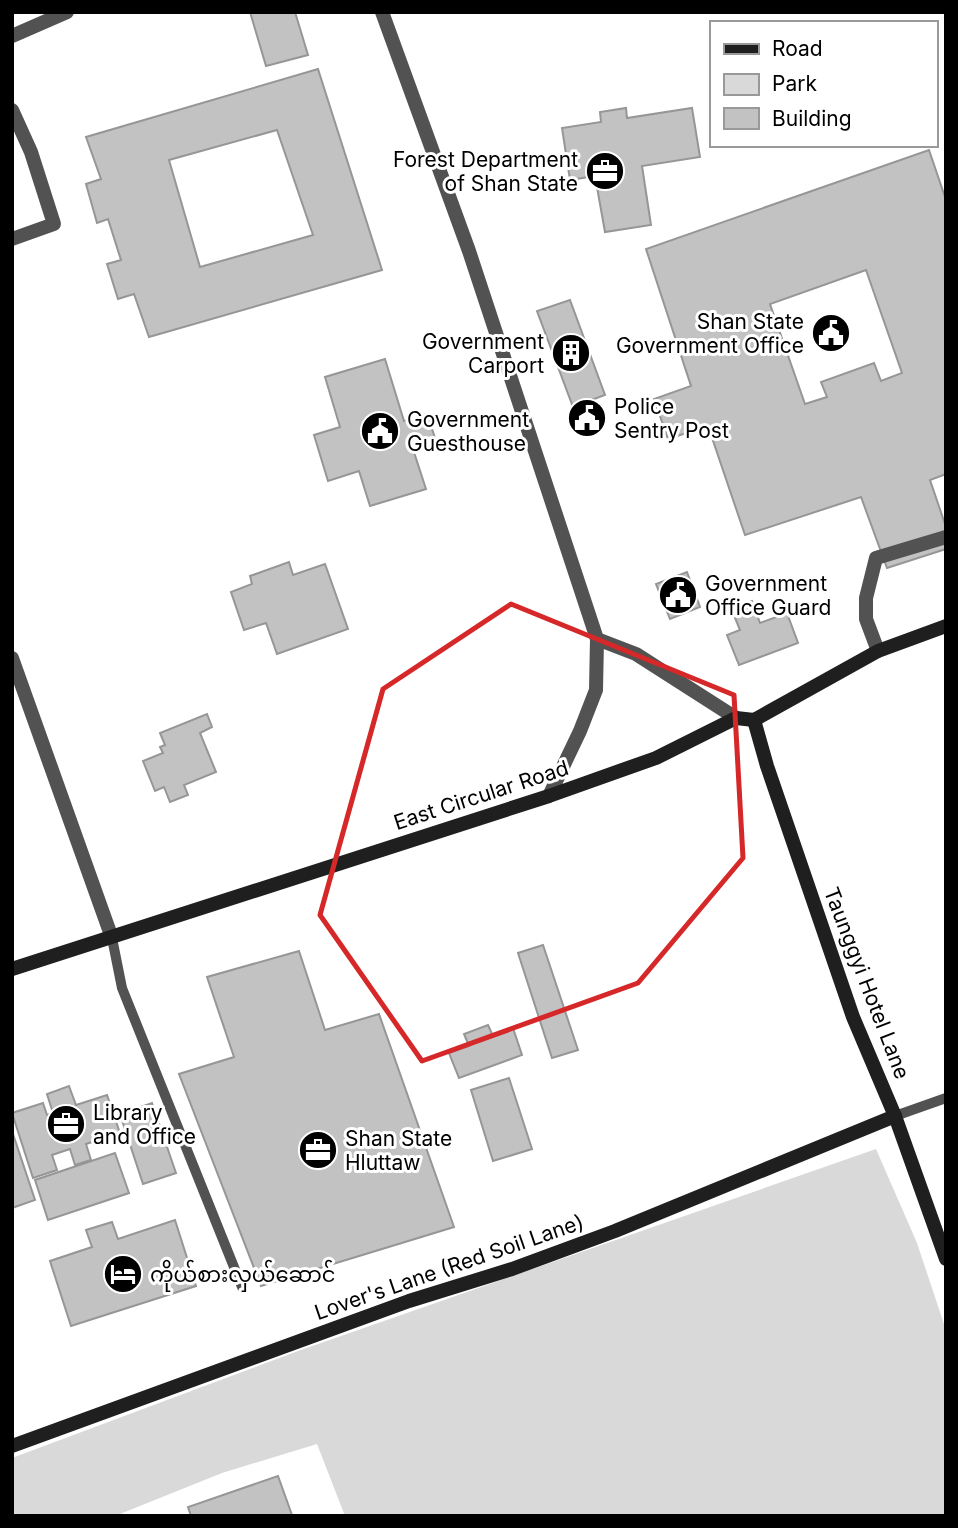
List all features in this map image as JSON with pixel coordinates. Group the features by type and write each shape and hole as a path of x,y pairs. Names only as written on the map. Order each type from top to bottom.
{"street":[{"path":"12,36 67,12"},
{"path":"382,12 469,251 597,639 596,690 549,796"},
{"path":"12,110 30,152 54,224 12,239"},
{"path":"878,651 866,619 866,598 876,558 946,537"},
{"path":"597,639 636,654 736,718 754,720 878,651 946,626"},
{"path":"12,658 113,938"},
{"name":"East Circular Road","path":"12,969 549,796 656,758 736,718"},
{"name":"Taunggyi Hotel Lane","path":"754,720 766,766 853,1017 895,1116 946,1259"},
{"name":"Lover's Lane (Red Soil Lane)","path":"12,1446 410,1301 512,1269 615,1231 895,1116"}],"lane":[{"path":"113,938 122,988 242,1287"},
{"path":"895,1116 946,1098"}],"highlighted area":[{"path":"511,604 734,695 743,858 638,983 422,1061 320,915 383,689"}],"green space":[{"path":"876,1149 917,1243 946,1330 946,1516 345,1516 317,1444 222,1473 115,1516 12,1516 12,1458 298,1351"}],"building":[{"path":"250,12 295,12 308,55 266,66"},
{"path":"318,69 382,270 149,337 134,294 118,299 107,264 121,260 108,219 97,223 86,184 101,179 86,137","holes":["277,130 313,235 200,267 169,160"]},
{"name":"Forest Department of Shan State","path":"626,108 627,118 692,108 700,157 642,166 651,225 605,232 595,176 570,180 562,128 601,122 600,112"},
{"name":"Shan State Government Office","path":"929,150 946,200 946,474 930,480 946,527 946,549 887,568 861,497 745,535 708,426 668,439 654,399 691,386 646,249","holes":["866,270 902,373 881,381 874,363 821,382 827,397 805,404 770,304"]},
{"name":"Government Carport","path":"570,300 605,395 573,407 537,311"},
{"name":"Government Guesthouse","path":"385,359 404,421 427,414 435,438 412,446 426,489 370,506 359,471 328,481 314,435 340,427 325,377"},
{"name":"Police Sentry Post","path":"592,406 599,421 582,428 576,414"},
{"path":"289,562 293,575 325,564 348,629 277,654 266,623 244,630 231,592 252,584 250,576"},
{"name":"Government Office Guard","path":"687,572 700,607 670,619 656,584"},
{"path":"752,601 760,623 787,613 798,643 739,665 727,635 740,630 731,608"},
{"path":"207,714 212,727 200,733 216,772 184,785 188,795 170,802 164,787 155,791 143,761 163,753 160,747 165,745 160,733"},
{"path":"543,945 578,1050 552,1058 518,953"},
{"name":"Shan State Hluttaw","path":"299,951 325,1030 379,1014 454,1227 261,1286 179,1074 234,1057 207,977"},
{"path":"488,1025 493,1036 513,1028 522,1055 459,1078 449,1053 469,1046 464,1034"},
{"path":"509,1078 532,1149 493,1161 471,1090"},
{"name":"Library and Office","path":"69,1086 76,1105 107,1095 120,1133 86,1144 91,1160 75,1165 70,1149 52,1155 57,1170 33,1178 12,1113 43,1103 47,1115 53,1113 47,1094"},
{"path":"152,1103 176,1173 143,1184 120,1114"},
{"path":"12,1131 35,1200 12,1208"},
{"path":"115,1153 129,1193 48,1220 35,1180"},
{"name":"ကိုယ်စားလှယ်ဆောင်","path":"175,1220 196,1286 71,1326 50,1261 92,1247 86,1230 112,1222 118,1239"},
{"path":"278,1476 292,1515 191,1516 188,1507"}],"place":[{"name":"Forest Department of Shan State","path":"605,171"},
{"name":"Shan State Government Office","path":"831,333"},
{"name":"Government Carport","path":"571,353"},
{"name":"Police Sentry Post","path":"587,418"},
{"name":"Government Guesthouse","path":"380,431"},
{"name":"Government Office Guard","path":"678,595"},
{"name":"Library and Office","path":"66,1124"},
{"name":"Shan State Hluttaw","path":"318,1150"},
{"name":"ကိုယ်စားလှယ်ဆောင်","path":"123,1274"}]}
